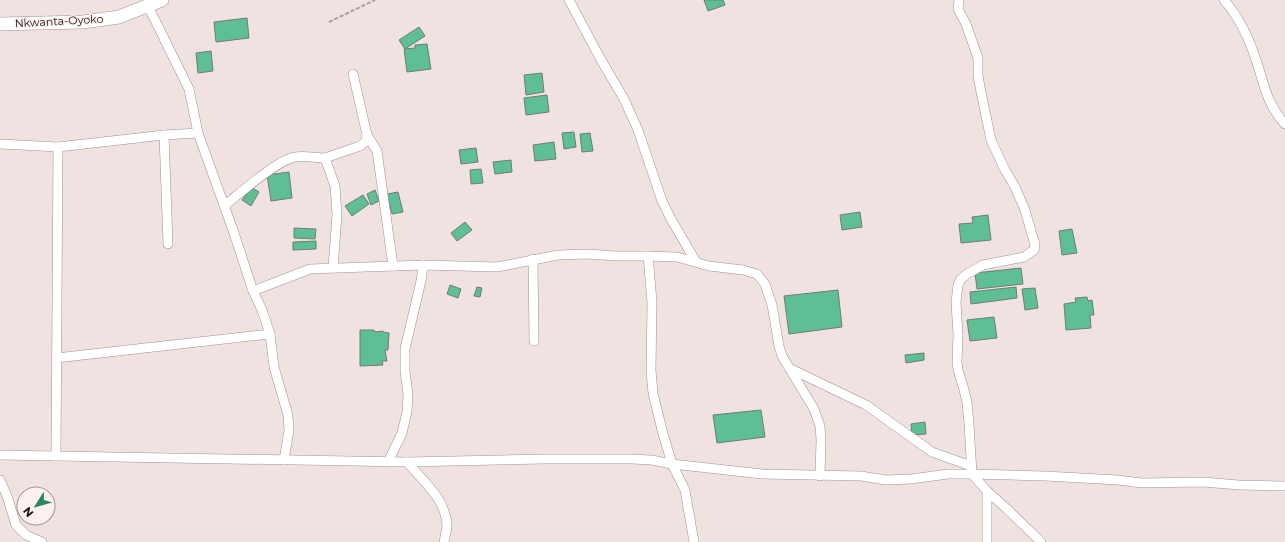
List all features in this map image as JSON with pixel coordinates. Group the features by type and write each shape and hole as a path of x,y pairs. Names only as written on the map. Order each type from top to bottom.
{"street":[{"name":"Nkwanta-Oyoko","path":"0,24 83,22 120,17 162,0"},
{"path":"570,0 600,58 624,98 638,130 662,201 696,262"},
{"path":"959,0 958,9 966,24 978,58 981,92 991,140 1020,199 1031,228 1035,245 1034,250 1024,257 983,265 961,279 958,285 956,302 958,335 957,362 967,402 971,470"},
{"path":"1224,0 1240,23 1248,40 1270,105 1285,124"},
{"path":"148,6 189,89 198,133 253,291 262,310 270,334 274,367 288,414 289,431 284,460"},
{"path":"353,74 367,135 377,151 393,266"},
{"path":"0,144 58,147 164,135 198,133"},
{"path":"164,135 168,244"},
{"path":"224,206 272,169 288,159 300,156 325,158 360,146 366,141 367,135"},
{"path":"56,456 58,147"},
{"path":"325,158 335,186 337,215 333,268"},
{"path":"253,291 310,269 423,265 497,268 558,255 587,254 677,257 709,266 743,270 757,274 765,284 772,305 782,356 814,409 820,426 820,476"},
{"path":"648,256 652,302 651,371 653,393 672,464 685,490 694,542"},
{"path":"533,260 534,341"},
{"path":"388,462 402,433 406,412 408,394 405,372 405,349 423,265"},
{"path":"56,358 270,334"},
{"path":"789,368 829,388 854,398 932,452 971,470 987,491 1041,542"},
{"path":"0,455 388,462 552,459 651,460 672,464 762,474 861,476 886,480 911,479 971,470 1142,483 1203,482 1239,485 1285,486"},
{"path":"407,462 439,499 445,515 447,527 444,542"},
{"path":"0,480 7,496 16,525 26,535 42,542"},
{"path":"987,491 987,542"}],"path":[{"path":"329,22 375,0"}],"building":[{"path":"704,0 723,0 725,5 708,11"},
{"path":"247,18 249,38 216,42 214,22"},
{"path":"419,27 425,36 405,49 399,40"},
{"path":"427,44 431,69 407,72 404,49 415,48 415,45"},
{"path":"211,51 213,71 198,73 196,53"},
{"path":"542,73 544,92 526,95 524,75"},
{"path":"547,95 549,112 526,115 524,98"},
{"path":"574,132 576,147 564,149 562,133"},
{"path":"590,133 593,151 582,152 580,134"},
{"path":"554,142 556,159 535,161 533,145"},
{"path":"476,148 478,162 461,164 459,150"},
{"path":"511,160 512,172 495,174 493,162"},
{"path":"481,169 483,183 471,184 470,170"},
{"path":"289,172 292,198 271,201 267,175"},
{"path":"251,187 259,192 251,206 242,200"},
{"path":"375,190 379,201 371,205 367,194"},
{"path":"398,192 403,212 392,214 387,194"},
{"path":"363,195 369,204 352,216 345,206"},
{"path":"860,212 862,227 842,230 840,215"},
{"path":"988,215 991,240 961,243 959,224 973,223 972,217"},
{"path":"465,222 472,230 457,241 451,233"},
{"path":"294,228 316,229 315,239 294,238"},
{"path":"1072,229 1077,253 1062,255 1059,231"},
{"path":"316,241 316,249 293,250 293,242"},
{"path":"1021,268 1023,284 977,289 975,273"},
{"path":"450,285 461,289 458,298 447,294"},
{"path":"477,287 482,288 480,297 474,296"},
{"path":"1016,287 1017,298 971,304 970,292"},
{"path":"1035,288 1038,308 1025,310 1022,289"},
{"path":"838,290 842,327 789,334 784,296"},
{"path":"1087,297 1088,301 1092,300 1094,315 1090,315 1091,328 1066,330 1064,304 1076,302 1075,298"},
{"path":"994,317 997,338 970,341 967,320"},
{"path":"360,330 374,330 375,332 383,331 389,333 388,350 385,350 387,361 382,361 383,365 360,366"},
{"path":"924,353 924,360 906,363 905,355"},
{"path":"761,410 765,437 717,443 713,415"},
{"path":"925,422 926,434 912,435 911,424"}]}
